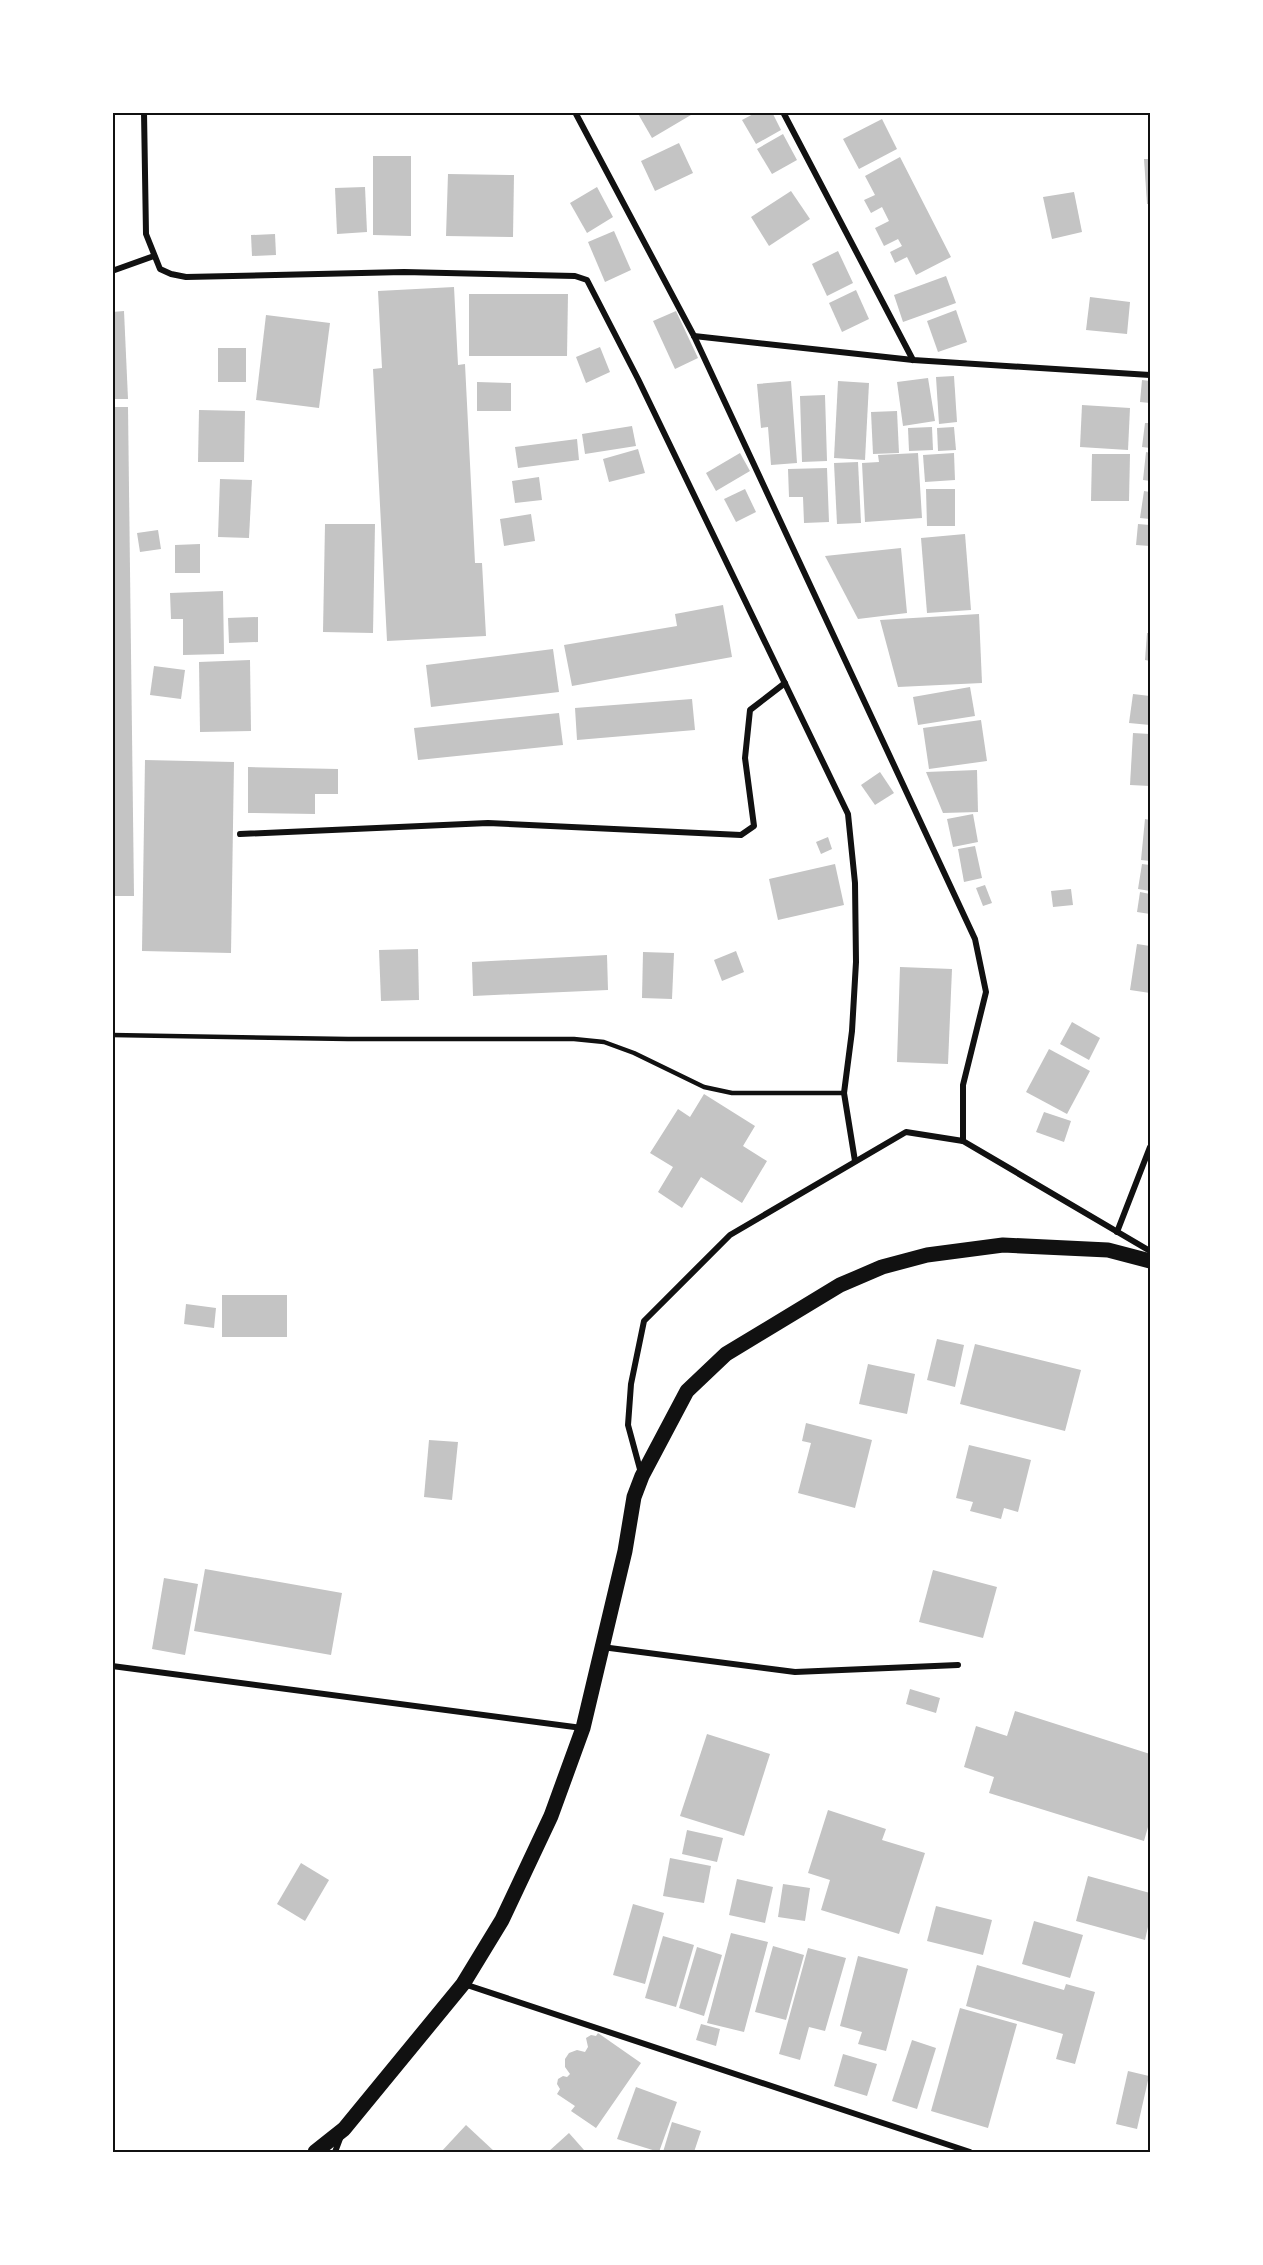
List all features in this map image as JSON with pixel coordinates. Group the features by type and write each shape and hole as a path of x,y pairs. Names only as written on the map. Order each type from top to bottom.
{"main road":[{"path":"315,2152 344,2129 463,1983 502,1920 552,1816 583,1728 625,1551 634,1497 642,1476 687,1391 726,1354 840,1285 882,1267 927,1255 1003,1245 1108,1250 1150,1261"}],"street":[{"path":"144,112 146,234 160,269 171,274 186,277 404,272 575,276 587,280 638,379 848,814 855,883 856,962 852,1031 844,1093 855,1161"},
{"path":"575,112 694,336 975,939 986,992 963,1085 963,1141"},
{"path":"783,112 913,360"},
{"path":"112,271 154,256"},
{"path":"694,336 913,360 1150,375"},
{"path":"240,834 488,823 741,836 754,826 745,759 750,710 785,683"},
{"path":"642,1476 628,1425 631,1384 644,1321 730,1235 906,1132 963,1141 1150,1251"},
{"path":"1117,1232 1150,1147"},
{"path":"601,1647 795,1672 958,1665"},
{"path":"112,1666 583,1728"},
{"path":"463,1983 970,2152"},
{"path":"335,2152 344,2129"}],"lane":[{"path":"112,1035 604,1041 704,1087 732,1093 844,1093"}],"building":[{"path":"637,112 696,112 652,138"},
{"path":"757,112 772,112 781,130 756,144 742,120"},
{"path":"882,119 897,149 859,169 843,139"},
{"path":"783,134 797,160 772,174 757,149"},
{"path":"679,143 693,173 655,191 641,161"},
{"path":"373,156 411,156 411,236 373,235"},
{"path":"900,157 951,257 916,275 907,257 895,263 890,252 902,246 898,239 884,246 875,228 889,221 882,207 871,213 864,200 875,195 865,176"},
{"path":"1144,159 1150,159 1150,204 1147,204"},
{"path":"448,174 514,175 513,237 446,236"},
{"path":"365,187 367,232 337,234 335,188"},
{"path":"597,187 613,217 587,233 570,203"},
{"path":"791,191 810,219 769,246 751,217"},
{"path":"1074,192 1082,232 1052,239 1043,197"},
{"path":"614,231 631,270 605,282 588,242"},
{"path":"275,234 276,255 252,256 251,235"},
{"path":"838,251 853,283 827,296 812,264"},
{"path":"946,276 956,303 903,322 894,295"},
{"path":"454,287 458,365 465,364 475,563 482,563 486,636 387,641 373,369 382,368 378,291"},
{"path":"856,290 869,319 842,332 829,303"},
{"path":"469,294 568,294 567,356 469,356"},
{"path":"1090,297 1130,302 1127,334 1086,330"},
{"path":"956,310 967,342 938,352 927,321"},
{"path":"124,311 128,399 112,399 112,312"},
{"path":"676,311 698,358 675,369 653,321"},
{"path":"266,315 330,323 319,408 256,400"},
{"path":"600,347 610,372 586,383 576,357"},
{"path":"218,348 246,348 246,382 218,382"},
{"path":"954,376 957,422 939,424 936,377"},
{"path":"928,378 935,421 903,426 897,382"},
{"path":"1142,380 1150,381 1150,403 1140,402"},
{"path":"791,381 797,463 771,465 768,427 761,428 757,384"},
{"path":"838,381 869,383 865,460 834,458"},
{"path":"477,382 511,383 511,411 477,411"},
{"path":"825,395 827,461 802,462 800,396"},
{"path":"1082,405 1130,408 1128,450 1080,447"},
{"path":"112,407 128,407 134,896 112,896"},
{"path":"199,410 245,411 244,462 198,462"},
{"path":"897,411 899,453 873,454 871,412"},
{"path":"1145,423 1150,423 1150,448 1142,447"},
{"path":"632,426 636,446 585,454 582,434"},
{"path":"932,427 933,450 909,451 908,428"},
{"path":"954,427 956,450 938,451 937,428"},
{"path":"577,439 579,460 518,468 515,447"},
{"path":"638,449 645,473 609,482 603,459"},
{"path":"1146,452 1150,453 1150,481 1143,480"},
{"path":"740,453 750,471 716,491 706,473"},
{"path":"918,453 922,518 865,522 862,463 879,462 878,455"},
{"path":"954,453 955,480 925,482 923,455"},
{"path":"1092,454 1130,454 1129,501 1091,501"},
{"path":"858,462 861,523 837,524 834,463"},
{"path":"827,468 829,522 804,523 803,497 789,497 788,469"},
{"path":"539,477 542,500 515,503 512,481"},
{"path":"220,479 252,480 249,538 218,537"},
{"path":"745,489 756,512 736,522 724,499"},
{"path":"926,489 955,489 955,526 927,526"},
{"path":"1144,491 1150,492 1150,519 1140,518"},
{"path":"531,514 535,541 504,546 500,519"},
{"path":"325,524 375,524 373,633 323,632"},
{"path":"1138,524 1150,525 1150,546 1136,545"},
{"path":"158,530 161,549 140,552 137,533"},
{"path":"965,534 971,610 927,613 921,538"},
{"path":"200,544 200,573 175,573 175,545"},
{"path":"901,548 907,613 858,619 825,556"},
{"path":"223,591 224,654 183,655 183,619 171,619 170,593"},
{"path":"1148,594 1150,594 1150,626 1148,626"},
{"path":"723,605 732,657 572,686 564,645 677,626 675,614"},
{"path":"979,614 982,683 898,687 880,620"},
{"path":"258,617 258,642 229,643 228,618"},
{"path":"1147,633 1150,633 1150,661 1145,660"},
{"path":"553,649 559,692 431,707 426,665"},
{"path":"250,660 251,731 200,732 199,662"},
{"path":"154,666 185,670 181,699 150,695"},
{"path":"970,687 975,716 918,725 913,697"},
{"path":"1133,694 1150,696 1150,725 1129,723"},
{"path":"692,699 695,730 577,740 575,708"},
{"path":"559,713 563,745 418,760 414,728"},
{"path":"981,720 987,761 929,769 923,728"},
{"path":"1133,733 1150,734 1150,786 1130,785"},
{"path":"145,760 234,762 231,953 142,951"},
{"path":"248,767 338,769 338,794 315,794 315,814 248,813"},
{"path":"977,770 978,812 943,813 926,772"},
{"path":"880,772 894,793 875,805 861,785"},
{"path":"973,814 978,842 953,847 947,819"},
{"path":"1145,819 1150,820 1150,861 1141,860"},
{"path":"828,837 832,849 821,854 816,842"},
{"path":"975,846 982,878 964,882 958,849"},
{"path":"835,864 844,905 778,920 769,879"},
{"path":"1142,864 1150,865 1150,891 1138,889"},
{"path":"985,885 992,903 983,906 976,888"},
{"path":"1071,889 1073,905 1053,907 1051,891"},
{"path":"1140,892 1150,894 1150,914 1137,912"},
{"path":"1137,944 1150,946 1150,993 1130,990"},
{"path":"418,949 419,1000 381,1001 379,950"},
{"path":"736,951 744,972 722,981 714,960"},
{"path":"643,952 674,953 672,999 642,998"},
{"path":"607,955 608,990 473,996 472,962"},
{"path":"900,967 952,969 948,1064 897,1062"},
{"path":"1072,1022 1100,1038 1089,1060 1060,1044"},
{"path":"1049,1049 1090,1071 1067,1114 1026,1092"},
{"path":"704,1094 755,1126 743,1146 767,1161 742,1203 701,1177 682,1208 658,1192 673,1167 650,1153 678,1109 690,1117"},
{"path":"1044,1112 1071,1121 1064,1142 1036,1132"},
{"path":"222,1295 287,1295 287,1337 222,1337"},
{"path":"186,1304 216,1308 214,1328 184,1324"},
{"path":"937,1339 964,1345 955,1387 927,1380"},
{"path":"975,1344 1081,1370 1065,1431 960,1404"},
{"path":"868,1364 915,1374 907,1414 859,1404"},
{"path":"806,1423 872,1440 855,1508 798,1493 811,1443 802,1441"},
{"path":"429,1440 458,1442 452,1500 424,1497"},
{"path":"969,1445 1031,1460 1018,1512 1004,1508 1001,1519 970,1511 973,1502 956,1498"},
{"path":"205,1569 342,1593 331,1655 194,1631"},
{"path":"933,1570 997,1587 983,1638 919,1622"},
{"path":"164,1578 198,1584 185,1655 152,1649"},
{"path":"910,1689 940,1698 936,1713 906,1704"},
{"path":"1015,1711 1150,1754 1150,1820 1144,1841 989,1793 994,1777 964,1767 976,1726 1007,1736"},
{"path":"707,1734 770,1754 744,1836 680,1816"},
{"path":"828,1810 886,1829 882,1840 925,1853 899,1934 821,1910 830,1880 808,1873"},
{"path":"687,1830 723,1838 717,1862 682,1854"},
{"path":"670,1858 711,1866 704,1903 663,1896"},
{"path":"301,1863 329,1880 305,1921 277,1904"},
{"path":"1088,1876 1150,1893 1150,1918 1145,1940 1076,1921"},
{"path":"737,1879 773,1887 765,1923 729,1915"},
{"path":"783,1884 810,1888 805,1921 778,1917"},
{"path":"633,1904 664,1913 645,1984 613,1975"},
{"path":"936,1906 992,1920 983,1955 927,1941"},
{"path":"1034,1921 1083,1935 1070,1978 1022,1964"},
{"path":"731,1933 768,1942 744,2032 707,2023"},
{"path":"663,1936 694,1945 676,2007 645,1998"},
{"path":"773,1946 804,1955 786,2020 755,2012"},
{"path":"697,1947 722,1955 704,2016 679,2008"},
{"path":"808,1948 846,1958 825,2031 809,2027 800,2060 779,2054"},
{"path":"858,1956 908,1969 886,2051 858,2044 862,2032 840,2026"},
{"path":"977,1965 1064,1990 1066,1984 1095,1992 1075,2064 1056,2059 1063,2034 966,2006"},
{"path":"960,2008 1017,2024 988,2128 931,2111"},
{"path":"701,2024 720,2029 716,2046 696,2040"},
{"path":"598,2033 641,2063 596,2128 571,2111 575,2106 557,2094 560,2089 557,2084 558,2079 570,2074 565,2067 565,2059 569,2053 577,2050 585,2052 588,2047 586,2038 591,2035 596,2036"},
{"path":"912,2040 936,2048 917,2109 892,2101"},
{"path":"843,2054 877,2064 867,2096 834,2086"},
{"path":"1128,2071 1149,2076 1137,2129 1116,2124"},
{"path":"636,2087 677,2102 659,2152 617,2139"},
{"path":"672,2122 701,2131 694,2152 663,2152"},
{"path":"466,2125 495,2152 441,2152"},
{"path":"569,2133 584,2150 581,2152 548,2152"}]}
